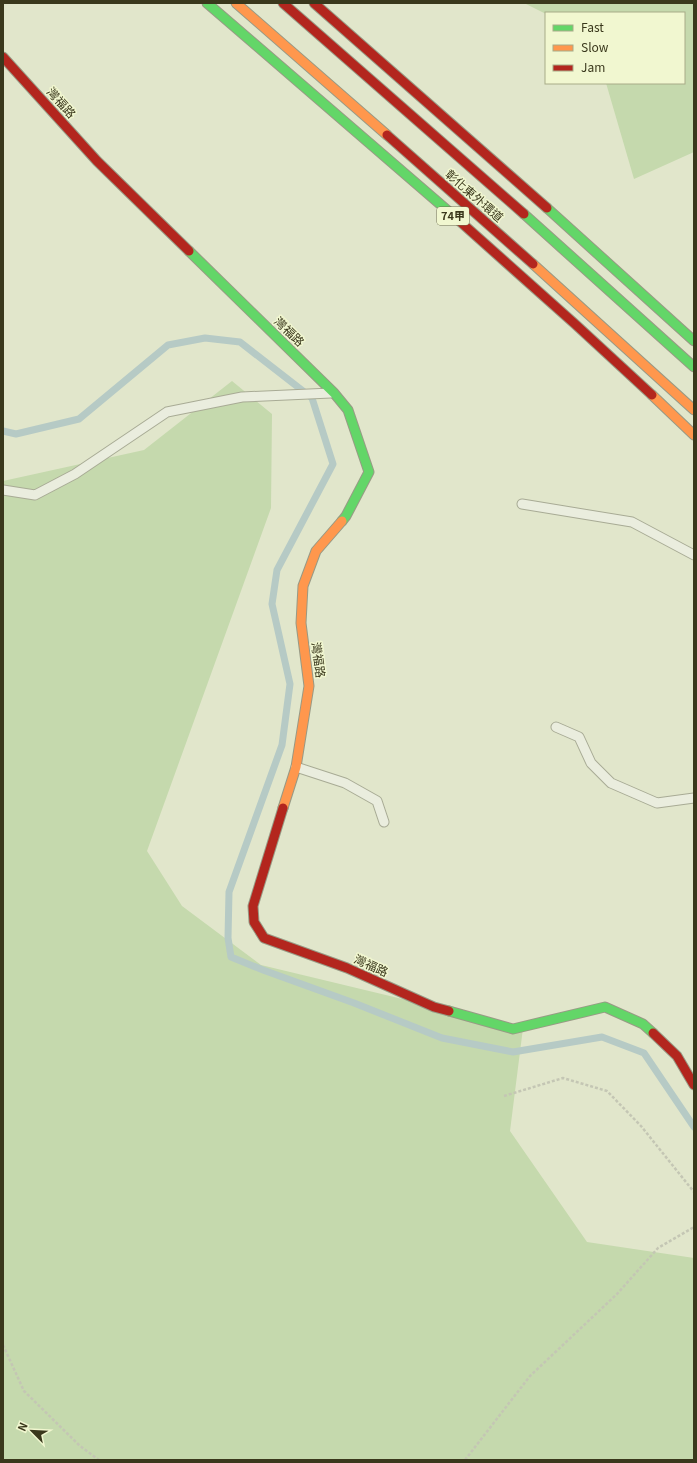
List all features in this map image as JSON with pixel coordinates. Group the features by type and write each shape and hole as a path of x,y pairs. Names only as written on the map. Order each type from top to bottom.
{"main road":[{"name":"74甲","path":"207,3 553,304 694,435"},
{"name":"彰化東外環道","path":"236,3 553,281 645,363 694,410"},
{"name":"彰化東外環道","path":"283,3 576,260 694,367"},
{"path":"314,3 585,242 694,341"},
{"name":"灣福路","path":"3,57 97,161 334,393 348,410 369,472 346,516 316,551 303,586 300,623 309,686 296,767 253,906 254,922 264,938 347,968 434,1007 513,1029 605,1007 643,1024 677,1056 694,1085"}],"lane":[{"path":"3,490 35,494 75,474 167,412 242,397 334,393"},
{"path":"522,504 632,522 694,555"},
{"path":"556,727 579,737 591,763 612,783 657,802 694,798"},
{"path":"296,767 345,783 377,801 384,822"}],"path":[{"path":"504,1096 563,1078 607,1091 641,1126 694,1192"},
{"path":"465,1460 530,1376 617,1294 658,1248 694,1227"},
{"path":"3,1345 24,1391 80,1446 99,1460"}],"green space":[{"path":"524,3 694,3 694,152 634,179 606,84 685,84 685,12 545,12 545,14"},
{"path":"232,381 272,414 271,508 147,851 182,906 261,965 523,1028 510,1131 587,1242 694,1258 694,1460 3,1460 3,481 144,450"}],"waterway":[{"path":"3,431 16,434 79,419 168,345 205,338 240,342 312,398 333,464 277,570 272,604 290,684 282,745 229,892 228,938 231,957 442,1038 513,1052 602,1037 644,1053 694,1127"}],"traffic: fast":[{"path":"207,3 455,217"},
{"path":"547,208 694,341"},
{"path":"524,214 694,367"},
{"path":"189,251 334,393 348,410 369,472 342,521"},
{"path":"449,1011 513,1029 605,1007 643,1024 653,1033"}],"traffic: slow":[{"path":"236,3 387,135"},
{"path":"533,264 694,410"},
{"path":"652,395 694,435"},
{"path":"283,808 296,767 309,686 301,623 303,586 316,551 342,521"}],"traffic: jam":[{"path":"283,3 524,214"},
{"path":"314,3 547,208"},
{"path":"3,57 97,161 189,251"},
{"path":"387,135 533,264"},
{"path":"455,217 652,395"},
{"path":"283,808 253,906 254,922 264,938 347,968 434,1007 449,1011"},
{"path":"653,1033 677,1056 694,1085"}]}
